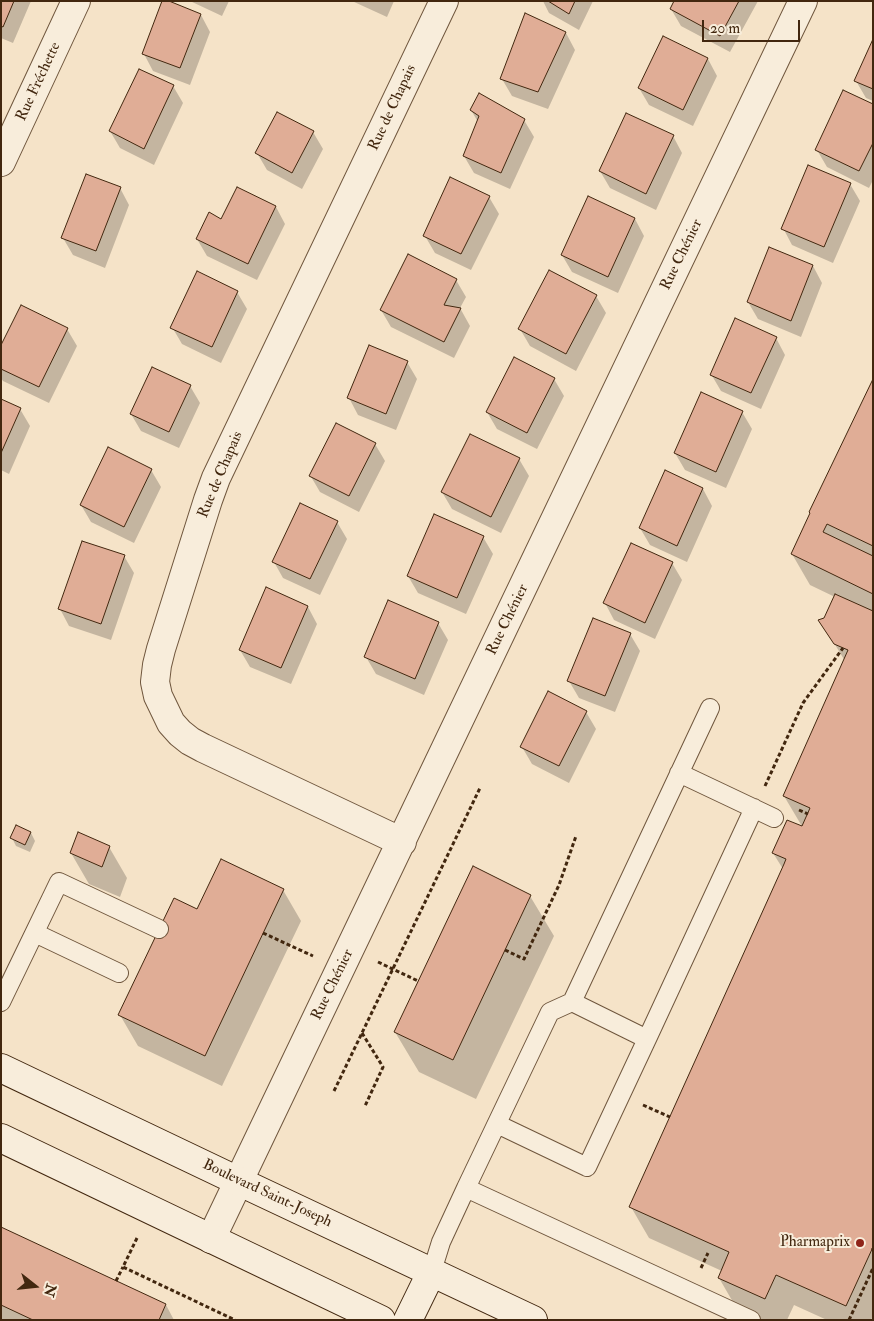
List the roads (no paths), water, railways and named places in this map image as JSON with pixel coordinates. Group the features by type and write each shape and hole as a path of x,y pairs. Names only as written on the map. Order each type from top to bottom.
{"street":[{"name":"Rue Fréchette","path":"1,162 76,1"},
{"name":"Rue de Chapais","path":"402,842 190,741 171,723 158,696 155,682 161,649 216,478 444,1"},
{"name":"Rue Chénier","path":"211,1239 803,1"},
{"name":"Boulevard Saint-Joseph","path":"1,1068 534,1320"},
{"path":"1,1138 381,1320"},
{"path":"408,1320 432,1271"}],"lane":[{"path":"432,1271 441,1242 550,1012 572,1002 710,708"},
{"path":"680,773 774,818"},
{"path":"497,1124 588,1167 754,808"},
{"path":"1,1002 59,882 159,929"},
{"path":"35,933 119,973"},
{"path":"572,1002 647,1039"},
{"path":"466,1188 751,1320"}],"place":[{"name":"Pharmaprix","path":"860,1243"}]}
